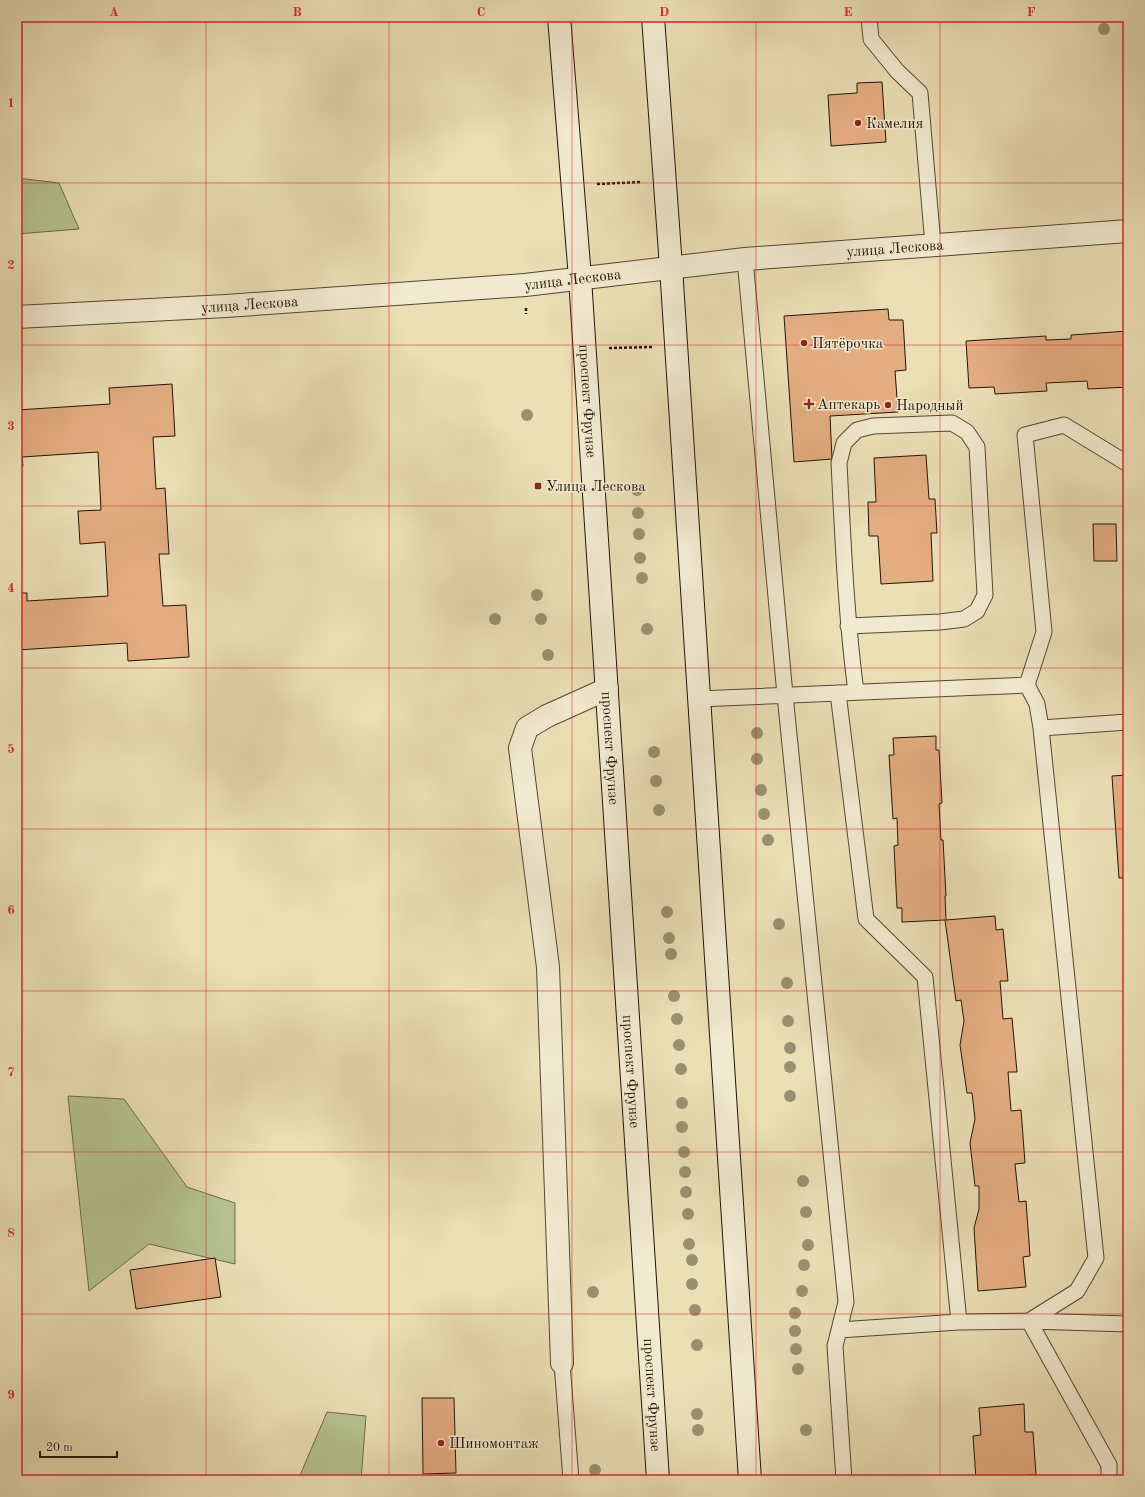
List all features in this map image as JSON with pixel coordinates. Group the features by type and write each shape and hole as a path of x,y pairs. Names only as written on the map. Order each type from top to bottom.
{"main road":[{"name":"проспект Фрунзе","path":"559,17 585,349 658,1480"},
{"path":"653,17 671,267 750,1480"},
{"name":"улица Лескова","path":"17,317 226,306 525,285 745,259 1128,231"},
{"path":"562,1363 548,967 520,748 527,728 547,716 607,690"}],"lane":[{"path":"869,17 870,39 897,72 920,93 933,245"},
{"path":"745,259 785,695 846,1302 835,1346 844,1480"},
{"path":"848,626 940,622 964,619 977,611 985,595 977,448 967,432 952,423 872,426 857,430 844,443 839,463 848,626 856,692"},
{"path":"1029,1322 1077,1291 1096,1258 1041,728 1037,704 1027,685 1044,632 1025,435 1064,425 1128,464"},
{"path":"699,699 1027,685"},
{"path":"838,693 866,919 925,978 959,1322"},
{"path":"1041,728 1128,722"},
{"path":"839,1330 959,1322 1128,1324"},
{"path":"1029,1322 1109,1465 1109,1480"},
{"path":"562,1363 571,1480"}],"path":[{"path":"573,186 664,180"},
{"path":"585,349 676,347"}],"green space":[{"path":"17,178 59,183 79,229 17,234"},
{"path":"68,1096 124,1099 187,1187 235,1203 235,1264 149,1244 89,1291"},
{"path":"327,1412 366,1416 361,1480 298,1480"}],"building":[{"path":"882,82 886,142 831,146 828,95 857,93 857,83"},
{"path":"888,309 889,320 903,320 906,370 895,371 898,412 830,416 832,459 794,462 784,316"},
{"path":"1128,331 1128,387 1088,389 1087,381 1046,383 1047,391 995,394 994,387 969,388 966,341 1046,336 1046,340 1071,339 1071,335"},
{"path":"172,384 175,436 153,437 156,489 165,488 169,554 159,554 163,606 186,605 189,657 128,661 127,643 17,650 17,593 27,593 27,601 108,596 105,542 80,544 78,511 101,510 98,452 22,457 23,466 17,466 17,410 110,404 109,388"},
{"path":"926,455 929,499 935,499 937,533 931,533 933,581 881,584 878,536 869,536 868,502 876,502 874,458"},
{"path":"1093,524 1116,524 1117,561 1094,561"},
{"path":"936,736 936,750 939,750 942,803 939,804 941,840 943,840 946,920 995,916 996,930 1003,929 1008,981 1000,981 1003,1019 1012,1018 1017,1072 1008,1072 1011,1111 1021,1110 1025,1163 1015,1164 1019,1202 1026,1201 1030,1256 1023,1257 1026,1287 978,1291 974,1228 979,1209 979,1186 975,1186 970,1143 975,1119 972,1093 967,1093 960,1045 964,1021 961,1000 956,1001 945,920 902,922 902,908 897,908 894,846 898,845 897,818 893,819 889,755 894,755 893,738"},
{"path":"1128,775 1128,878 1119,878 1112,776"},
{"path":"215,1258 221,1297 136,1309 130,1270"},
{"path":"422,1398 454,1398 456,1473 423,1474"},
{"path":"1024,1404 1025,1432 1033,1432 1036,1475 1029,1475 1029,1480 976,1479 973,1436 981,1435 979,1408"}],"place":[{"name":"Камелия","path":"858,123"},
{"name":"Пятёрочка","path":"804,343"},
{"name":"Аптекарь","path":"809,404"},
{"name":"Народный","path":"888,405"},
{"name":"Улица Лескова","path":"538,486"},
{"name":"Шиномонтаж","path":"441,1443"}]}
